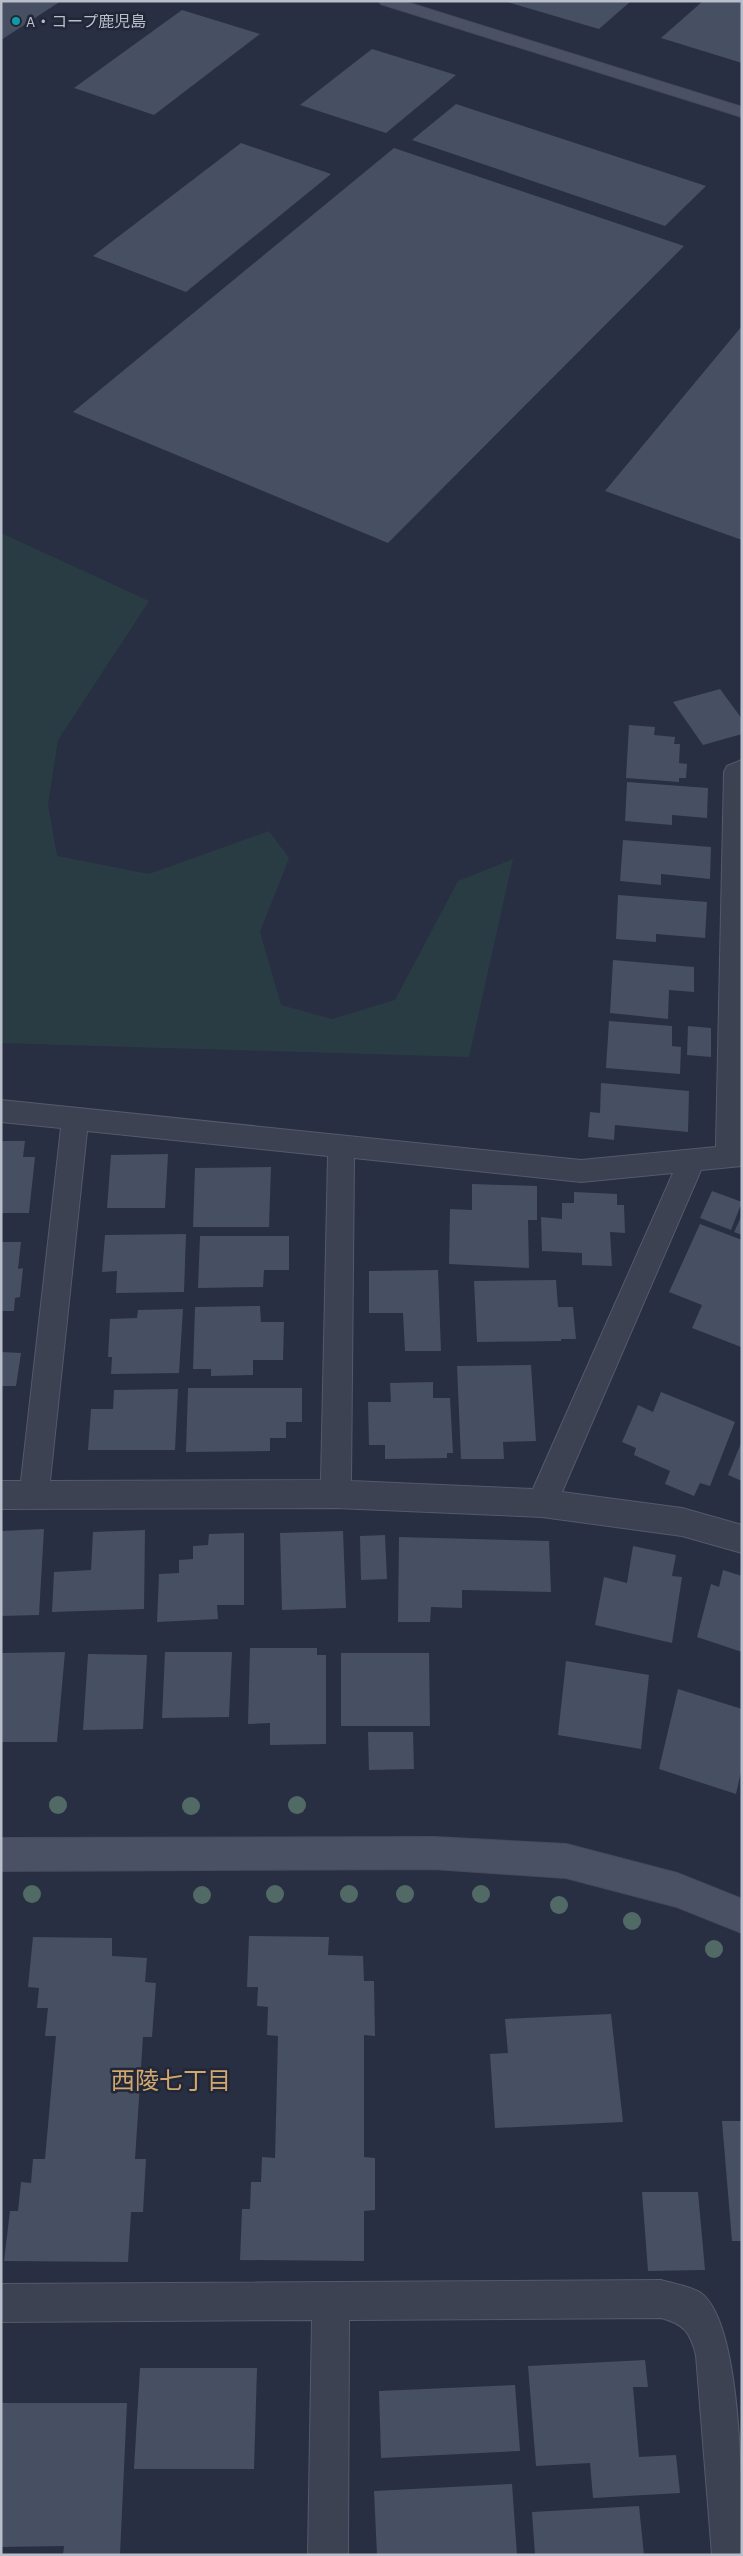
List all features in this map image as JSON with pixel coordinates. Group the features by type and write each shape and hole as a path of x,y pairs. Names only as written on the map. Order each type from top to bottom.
{"street":[{"path":"386,1 742,112"},
{"path":"1,1112 581,1171 735,1156 735,772 742,768"},
{"path":"34,1495 75,1119"},
{"path":"336,1494 341,1146"},
{"path":"542,1503 692,1160"},
{"path":"1,1496 336,1494 542,1503 682,1522 742,1539"},
{"path":"1,1855 434,1853 566,1861 677,1890 742,1916"},
{"path":"1,2303 661,2299 689,2307 708,2330 715,2355 732,2555"},
{"path":"328,2555 331,2301"}],"shaded area":[{"path":"1,533 149,601 58,740 48,805 57,856 149,874 269,831 289,858 260,932 281,1005 332,1019 395,1000 458,881 513,859 469,1057 1,1043"}],"building":[{"name":"A・コープ鹿児島","path":"1,1 61,1 1,40"},
{"path":"504,1 631,1 599,29"},
{"path":"703,1 742,1 742,63 661,38"},
{"path":"182,10 260,34 154,115 74,88"},
{"path":"372,49 456,75 386,133 300,105"},
{"path":"456,104 706,186 665,226 412,140"},
{"path":"241,143 331,174 186,292 93,256"},
{"path":"394,148 684,246 388,543 73,412"},
{"path":"742,326 742,540 605,491"},
{"path":"720,689 742,719 742,734 703,745 673,702"},
{"path":"629,725 655,727 654,735 675,737 674,744 680,744 679,763 687,764 686,778 679,778 679,782 626,778"},
{"path":"627,782 708,788 707,818 672,815 672,825 625,821"},
{"path":"623,840 711,847 710,879 661,874 661,885 620,881"},
{"path":"618,895 707,902 705,938 656,934 656,942 616,939"},
{"path":"613,960 694,967 694,992 669,990 668,1019 610,1013"},
{"path":"609,1021 672,1026 672,1046 681,1047 680,1074 606,1068"},
{"path":"688,1026 711,1028 711,1057 687,1055"},
{"path":"601,1083 689,1091 688,1132 615,1125 614,1140 588,1137 590,1112 600,1113"},
{"path":"1,1141 25,1141 23,1157 35,1157 29,1213 1,1213"},
{"path":"168,1154 165,1208 107,1208 111,1155"},
{"path":"271,1167 269,1227 193,1227 195,1168"},
{"path":"472,1184 537,1186 537,1220 528,1220 529,1268 449,1264 450,1209 472,1210"},
{"path":"712,1191 742,1202 731,1230 700,1218"},
{"path":"574,1192 617,1194 617,1205 624,1205 625,1233 610,1232 612,1266 582,1265 582,1253 542,1251 541,1217 562,1219 562,1203 574,1203"},
{"path":"742,1215 742,1235 734,1232"},
{"path":"700,1224 742,1240 741,1347 692,1328 702,1305 669,1292"},
{"path":"186,1234 184,1292 116,1293 117,1271 102,1272 105,1235"},
{"path":"200,1236 289,1236 289,1270 264,1270 263,1287 198,1288"},
{"path":"1,1242 21,1242 18,1269 23,1268 20,1297 15,1298 14,1311 1,1311"},
{"path":"438,1270 441,1351 405,1351 403,1313 369,1313 369,1271"},
{"path":"556,1280 558,1307 573,1307 576,1339 561,1339 561,1341 477,1342 474,1281"},
{"path":"260,1306 261,1322 284,1322 283,1360 253,1360 253,1375 211,1376 211,1369 193,1369 195,1307"},
{"path":"183,1309 179,1373 111,1374 112,1357 108,1357 110,1319 137,1318 138,1310"},
{"path":"1,1352 21,1353 16,1386 1,1386"},
{"path":"531,1365 536,1441 503,1442 504,1459 461,1459 457,1366"},
{"path":"433,1382 433,1398 450,1398 453,1453 447,1453 447,1458 385,1459 385,1445 369,1445 368,1402 391,1402 390,1383"},
{"path":"188,1388 302,1388 302,1422 286,1422 286,1438 270,1438 270,1451 186,1452"},
{"path":"178,1389 175,1450 88,1450 91,1409 113,1409 114,1390"},
{"path":"661,1392 735,1422 710,1486 700,1483 694,1496 665,1484 670,1471 634,1455 636,1448 622,1442 638,1405 653,1412"},
{"path":"742,1441 742,1481 728,1475"},
{"path":"44,1529 39,1615 1,1616 1,1531"},
{"path":"145,1530 144,1609 52,1612 54,1572 91,1570 93,1532"},
{"path":"343,1531 346,1608 282,1610 280,1533"},
{"path":"244,1533 244,1605 217,1605 218,1619 157,1622 159,1574 179,1573 179,1560 193,1559 193,1546 208,1545 209,1534"},
{"path":"385,1535 387,1579 361,1580 360,1536"},
{"path":"399,1537 549,1541 551,1592 462,1590 462,1608 431,1607 430,1622 398,1622"},
{"path":"633,1546 676,1555 672,1576 682,1577 672,1643 595,1625 604,1577 627,1583"},
{"path":"723,1570 742,1576 742,1652 697,1637 711,1584 719,1587"},
{"path":"250,1648 317,1648 317,1655 326,1655 326,1744 270,1745 270,1723 248,1724"},
{"path":"65,1652 57,1742 1,1742 1,1653"},
{"path":"165,1652 232,1652 229,1717 162,1718"},
{"path":"341,1653 429,1653 430,1726 341,1726"},
{"path":"88,1654 147,1655 143,1729 83,1730"},
{"path":"566,1661 649,1675 641,1749 558,1735"},
{"path":"678,1689 742,1709 742,1767 736,1794 659,1769"},
{"path":"368,1732 413,1732 414,1769 369,1770"},
{"path":"249,1936 329,1937 328,1955 363,1956 364,1981 374,1981 375,2036 364,2035 364,2157 375,2158 375,2210 364,2211 364,2261 240,2260 242,2209 250,2209 251,2182 261,2182 262,2157 275,2158 278,2036 267,2035 268,2007 257,2006 258,1987 247,1987"},
{"path":"33,1937 112,1938 112,1956 147,1958 145,1982 156,1983 152,2037 143,2037 135,2159 146,2159 143,2212 131,2212 128,2262 4,2261 10,2211 18,2211 21,2182 31,2183 33,2159 45,2159 56,2036 45,2036 48,2008 37,2008 39,1988 28,1987"},
{"path":"611,2014 623,2122 495,2128 490,2054 508,2053 505,2019"},
{"path":"722,2121 742,2121 742,2241 732,2241"},
{"path":"642,2192 698,2192 705,2270 648,2271"},
{"path":"645,2360 648,2387 633,2387 639,2457 676,2455 680,2493 593,2498 590,2463 536,2466 528,2366"},
{"path":"140,2368 257,2368 254,2469 134,2469"},
{"path":"515,2385 520,2451 381,2458 379,2391"},
{"path":"1,2403 127,2403 120,2555 63,2555 64,2546 1,2547"},
{"path":"512,2484 517,2555 377,2555 374,2491"},
{"path":"639,2506 644,2555 535,2555 532,2512"}],"place":[{"name":"A・コープ鹿児島","path":"16,21"}],"district":[{"name":"西陵七丁目","path":"171,2081"}]}
